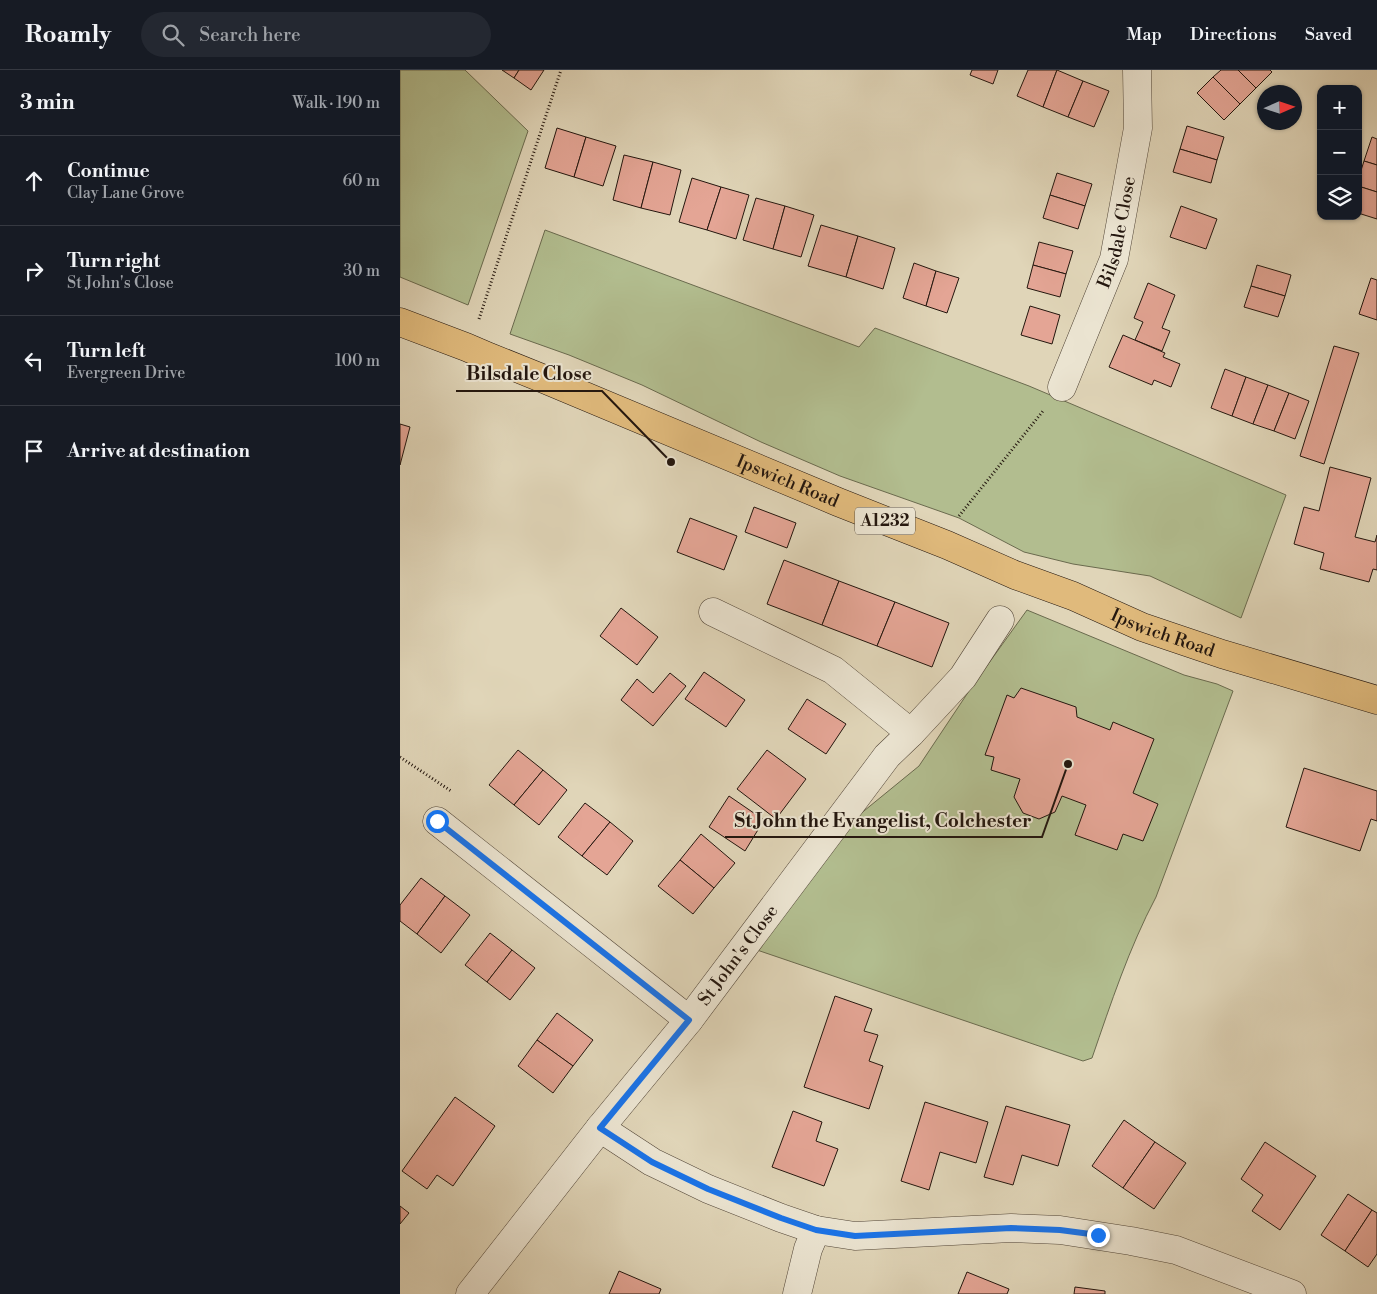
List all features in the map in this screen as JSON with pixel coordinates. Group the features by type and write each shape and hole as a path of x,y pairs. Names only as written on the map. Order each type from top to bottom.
{"main road":[{"name":"Ipswich Road","path":"400,322 466,346 802,488 947,545 1015,575 1073,596 1142,626 1222,654 1377,700"}],"street":[{"name":"Bilsdale Close","path":"1062,387 1114,259 1138,128 1137,70"},
{"path":"713,612 833,670 911,733"},
{"name":"St John's Close","path":"470,1294 600,1128 689,1020 887,756 963,677 1000,620"},
{"path":"437,821 689,1020"},
{"path":"600,1128 652,1162 708,1189 816,1230 855,1236 1011,1228 1060,1230 1176,1250 1292,1294"},
{"path":"797,1294 808,1249 816,1230"}],"path":[{"path":"466,346 476,328 561,70"},
{"path":"957,519 1062,387"},
{"path":"400,757 458,796"}],"green space":[{"path":"400,70 465,70 528,131 468,305 400,277"},
{"path":"545,230 859,347 875,328 1029,386 1286,495 1241,618 1150,576 1073,564 1024,552 959,518 840,476 761,442 642,385 569,355 510,334"},
{"path":"1027,610 1184,675 1217,684 1233,691 1156,897 1137,936 1121,976 1092,1058 1083,1061 757,950 859,815 919,766 973,685"}],"building":[{"path":"502,70 519,70 514,78"},
{"path":"519,70 544,70 531,90 514,78"},
{"path":"972,70 998,70 993,84 970,75"},
{"path":"1028,70 1057,70 1043,107 1017,96"},
{"path":"1057,70 1083,81 1068,117 1043,107"},
{"path":"1221,70 1238,70 1256,88 1240,104 1213,77"},
{"path":"1238,70 1270,70 1272,72 1256,88"},
{"path":"1213,77 1240,104 1224,120 1197,93"},
{"path":"1083,81 1109,91 1094,127 1068,117"},
{"path":"1187,126 1224,137 1217,160 1180,149"},
{"path":"557,128 586,137 574,177 545,168"},
{"path":"586,137 616,146 603,186 574,177"},
{"path":"1372,137 1377,139 1377,165 1364,161"},
{"path":"1180,149 1217,160 1211,183 1173,172"},
{"path":"624,155 653,162 641,208 613,200"},
{"path":"1364,161 1377,165 1377,192 1362,187 1362,167"},
{"path":"653,162 681,170 670,215 641,208"},
{"path":"1057,173 1092,184 1085,206 1050,195"},
{"path":"692,178 721,187 707,230 679,222"},
{"path":"721,187 749,195 736,239 707,230"},
{"path":"1362,187 1377,192 1377,219 1362,214"},
{"path":"1050,195 1085,206 1078,229 1043,218"},
{"path":"756,198 785,206 773,249 743,240"},
{"path":"785,206 814,215 801,257 773,249"},
{"path":"1181,206 1217,219 1206,249 1170,237"},
{"path":"821,225 858,236 846,277 808,266"},
{"path":"858,236 895,248 883,289 846,277"},
{"path":"1039,242 1073,251 1066,274 1033,265"},
{"path":"914,263 936,271 926,306 903,298"},
{"path":"1033,265 1066,274 1060,297 1027,288"},
{"path":"1257,265 1291,275 1285,296 1251,286"},
{"path":"936,271 959,278 947,313 926,306"},
{"path":"1371,278 1377,280 1377,320 1359,314"},
{"path":"1148,283 1175,295 1162,328 1170,331 1162,351 1135,340 1143,322 1134,318"},
{"path":"1251,286 1285,296 1278,317 1244,307"},
{"path":"1030,306 1060,315 1052,344 1021,335"},
{"path":"1123,335 1165,353 1163,357 1180,364 1171,387 1154,380 1152,385 1109,367"},
{"path":"1334,346 1359,353 1324,464 1300,456"},
{"path":"1225,369 1246,377 1232,416 1211,408"},
{"path":"1246,377 1268,385 1253,424 1232,416"},
{"path":"1268,385 1289,393 1274,431 1253,424"},
{"path":"1289,393 1309,401 1295,439 1274,431"},
{"path":"400,424 410,427 400,465"},
{"path":"1330,467 1371,478 1355,537 1375,542 1377,535 1377,570 1373,569 1369,582 1320,569 1324,553 1294,544 1304,507 1319,511"},
{"path":"754,507 796,523 787,548 745,532"},
{"path":"690,518 737,536 724,570 677,552"},
{"path":"784,560 839,581 822,625 767,604"},
{"path":"839,581 895,602 877,646 822,625"},
{"path":"895,602 949,623 932,667 877,646"},
{"path":"621,608 658,637 637,665 600,636"},
{"path":"704,672 745,700 726,727 685,699"},
{"path":"670,673 686,686 653,726 621,700 637,679 653,693"},
{"path":"1021,688 1076,707 1077,717 1110,730 1113,722 1154,739 1133,793 1158,804 1143,841 1123,834 1117,850 1075,835 1086,805 1062,796 1055,812 1039,819 1023,813 1014,797 1020,779 991,770 994,757 985,755 1007,695 1014,698"},
{"path":"807,699 846,724 826,754 788,729"},
{"path":"518,750 543,770 514,805 489,785"},
{"path":"767,750 806,779 776,819 737,789"},
{"path":"1304,768 1377,791 1377,821 1371,819 1360,851 1286,827"},
{"path":"543,770 567,790 539,825 514,805"},
{"path":"729,796 764,820 745,851 709,827"},
{"path":"585,803 610,822 582,856 558,837"},
{"path":"610,822 633,841 607,875 582,856"},
{"path":"701,834 735,863 714,888 680,860"},
{"path":"680,860 714,888 693,914 658,886"},
{"path":"421,878 445,896 417,934 400,921 400,905"},
{"path":"445,896 470,915 441,953 417,934"},
{"path":"490,933 512,950 487,982 465,965"},
{"path":"512,950 535,968 510,1000 487,982"},
{"path":"835,996 872,1009 864,1031 878,1035 869,1061 883,1066 869,1109 804,1087"},
{"path":"557,1013 593,1040 573,1066 537,1040"},
{"path":"537,1040 573,1066 553,1093 518,1066"},
{"path":"455,1097 495,1126 453,1186 437,1175 427,1189 402,1171"},
{"path":"925,1102 988,1122 976,1163 940,1152 929,1190 901,1181"},
{"path":"1006,1106 1070,1125 1058,1166 1022,1155 1013,1185 984,1177"},
{"path":"793,1111 822,1122 816,1141 838,1149 824,1186 772,1167"},
{"path":"1124,1120 1155,1142 1123,1188 1092,1166"},
{"path":"1155,1142 1186,1163 1154,1209 1123,1188"},
{"path":"1265,1142 1316,1176 1280,1230 1252,1211 1263,1195 1241,1179"},
{"path":"1348,1194 1372,1210 1345,1251 1321,1235"},
{"path":"400,1206 409,1213 400,1224"},
{"path":"1372,1210 1377,1213 1377,1254 1368,1267 1345,1251"},
{"path":"619,1271 661,1289 659,1294 609,1294"},
{"path":"967,1272 1009,1289 1007,1294 958,1294"},
{"path":"1075,1287 1105,1291 1105,1294 1074,1294"}],"place":[{"name":"Bilsdale Close","path":"671,462"},
{"name":"St John the Evangelist, Colchester","path":"1068,764"}],"route":[{"path":"437,821 689,1020 600,1128 652,1162 708,1189 816,1230 855,1236 1011,1228 1060,1230 1098,1235"}]}
